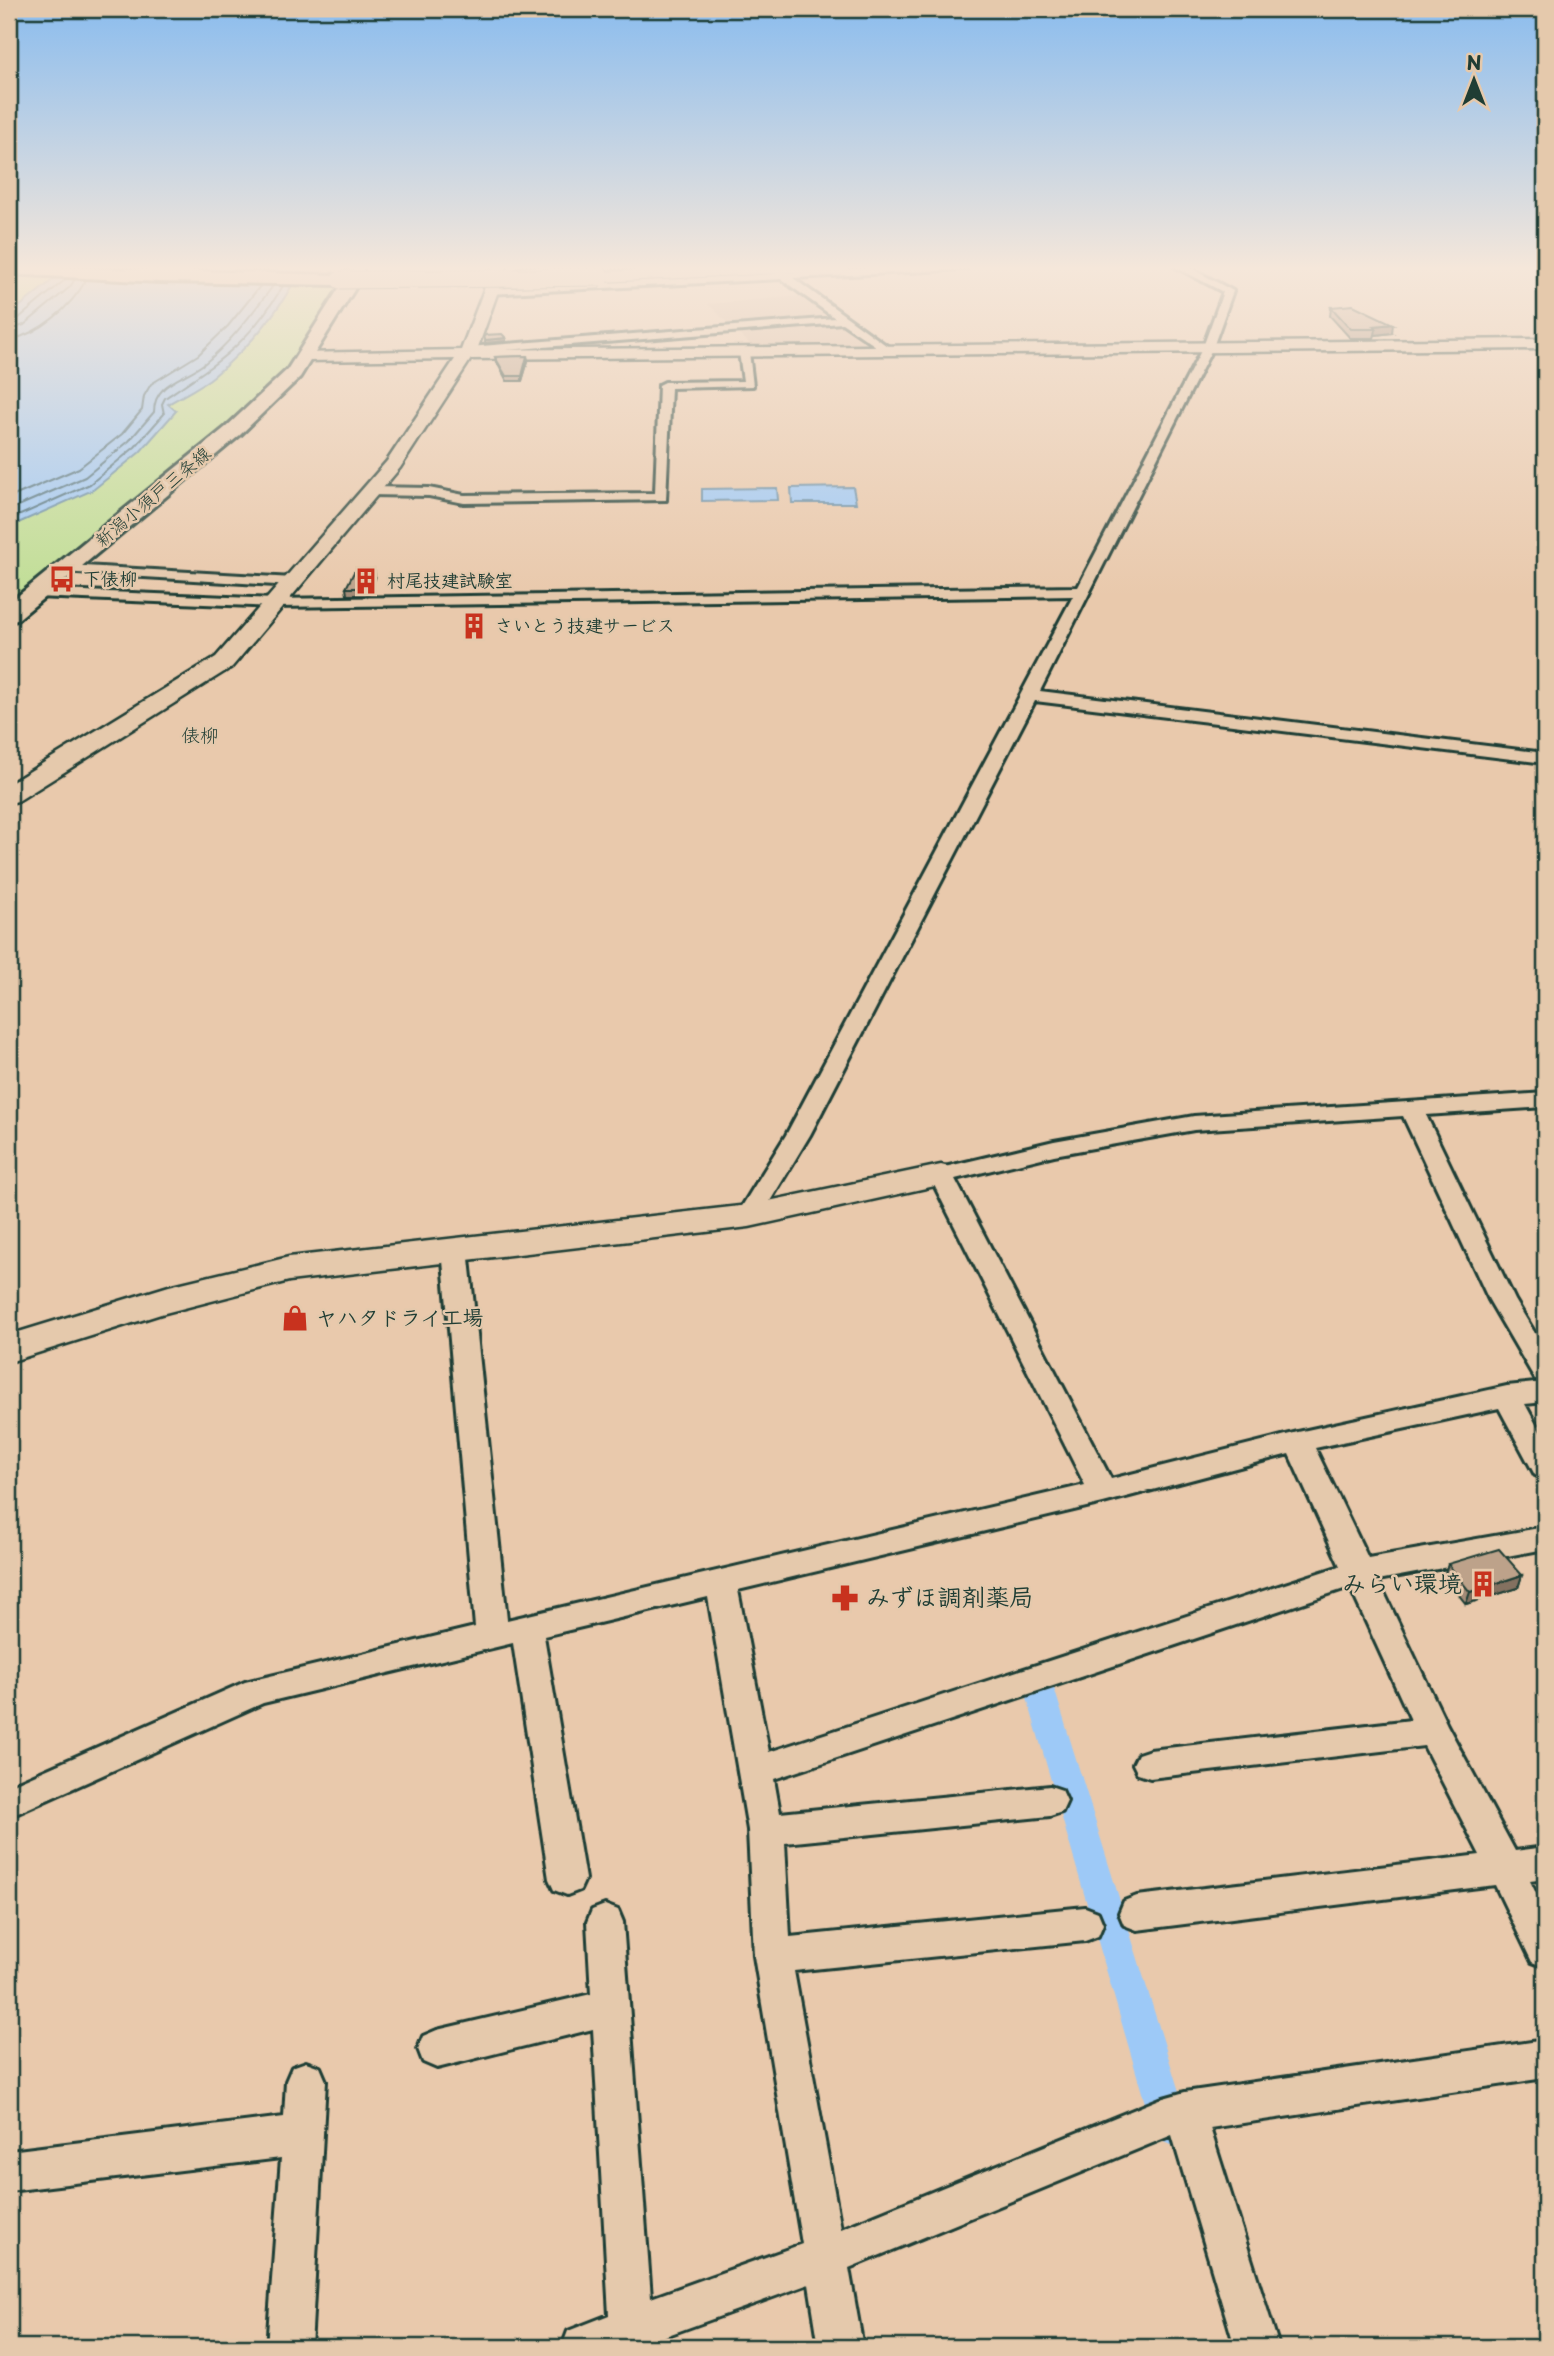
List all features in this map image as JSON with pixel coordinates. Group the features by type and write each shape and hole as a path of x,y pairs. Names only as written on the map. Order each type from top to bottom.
{"main road":[{"name":"新潟小須戸三条線","path":"9,615 233,431 291,376"}],"street":[{"path":"9,795 214,670 371,491 409,442 452,376"},
{"path":"371,491 429,492 464,499 661,497 665,385 749,384 748,376"},
{"path":"749,1216 798,1135 1030,695 1194,376"},
{"path":"66,569 293,582"},
{"path":"36,593 274,603 1083,592"},
{"path":"1030,695 1545,758"},
{"path":"9,1349 120,1311 228,1281 289,1269 749,1216 1054,1148 1194,1123 1545,1100"},
{"path":"1412,1110 1502,1300 1545,1372"},
{"path":"941,1175 1103,1492"},
{"path":"454,1249 474,1425 492,1635"},
{"path":"9,1802 257,1692 721,1580 1103,1492 1298,1442 1507,1396 1545,1392"},
{"path":"1507,1396 1545,1468"},
{"path":"1298,1442 1433,1731 1505,1867 1545,1950"},
{"path":"757,1770 1360,1571 1545,1538"},
{"path":"721,1580 766,1830 773,1956 841,2347"},
{"path":"526,1627 567,1879"},
{"path":"1150,1764 1433,1731"},
{"path":"766,1830 1050,1801"},
{"path":"1137,1913 1545,1863"},
{"path":"605,1922 631,2327"},
{"path":"773,1956 1085,1924"},
{"path":"437,2049 611,2007"},
{"path":"584,2347 631,2327 824,2257 1160,2119 1185,2112 1545,2059"},
{"path":"289,2347 306,2081"},
{"path":"1185,2112 1257,2347"},
{"path":"9,2171 303,2135"}],"green space":[{"path":"211,376 282,376 262,397 128,511 9,604 9,527 27,519 175,411 168,404"}],"water":[{"path":"9,376 214,376 168,404 176,411 140,452 93,490 9,527"},
{"path":"853,487 856,503 792,503 791,488"},
{"path":"777,488 778,500 702,501 702,489"}],"building":[{"path":"374,571 367,588 346,588 354,572"},
{"path":"1499,1549 1522,1575 1470,1592 1448,1564"}],"waterway":[{"path":"1040,1691 1171,2127"}],"place":[{"name":"下俵柳","path":"62,579"},
{"name":"村尾技建試験室","path":"366,581"},
{"name":"さいとう技建サービス","path":"474,626"},
{"name":"ヤハタドライ工場","path":"295,1318"},
{"name":"みらい環境","path":"1483,1584"},
{"name":"みずほ調剤薬局","path":"845,1598"}],"district":[{"name":"俵柳","path":"200,735"}]}
